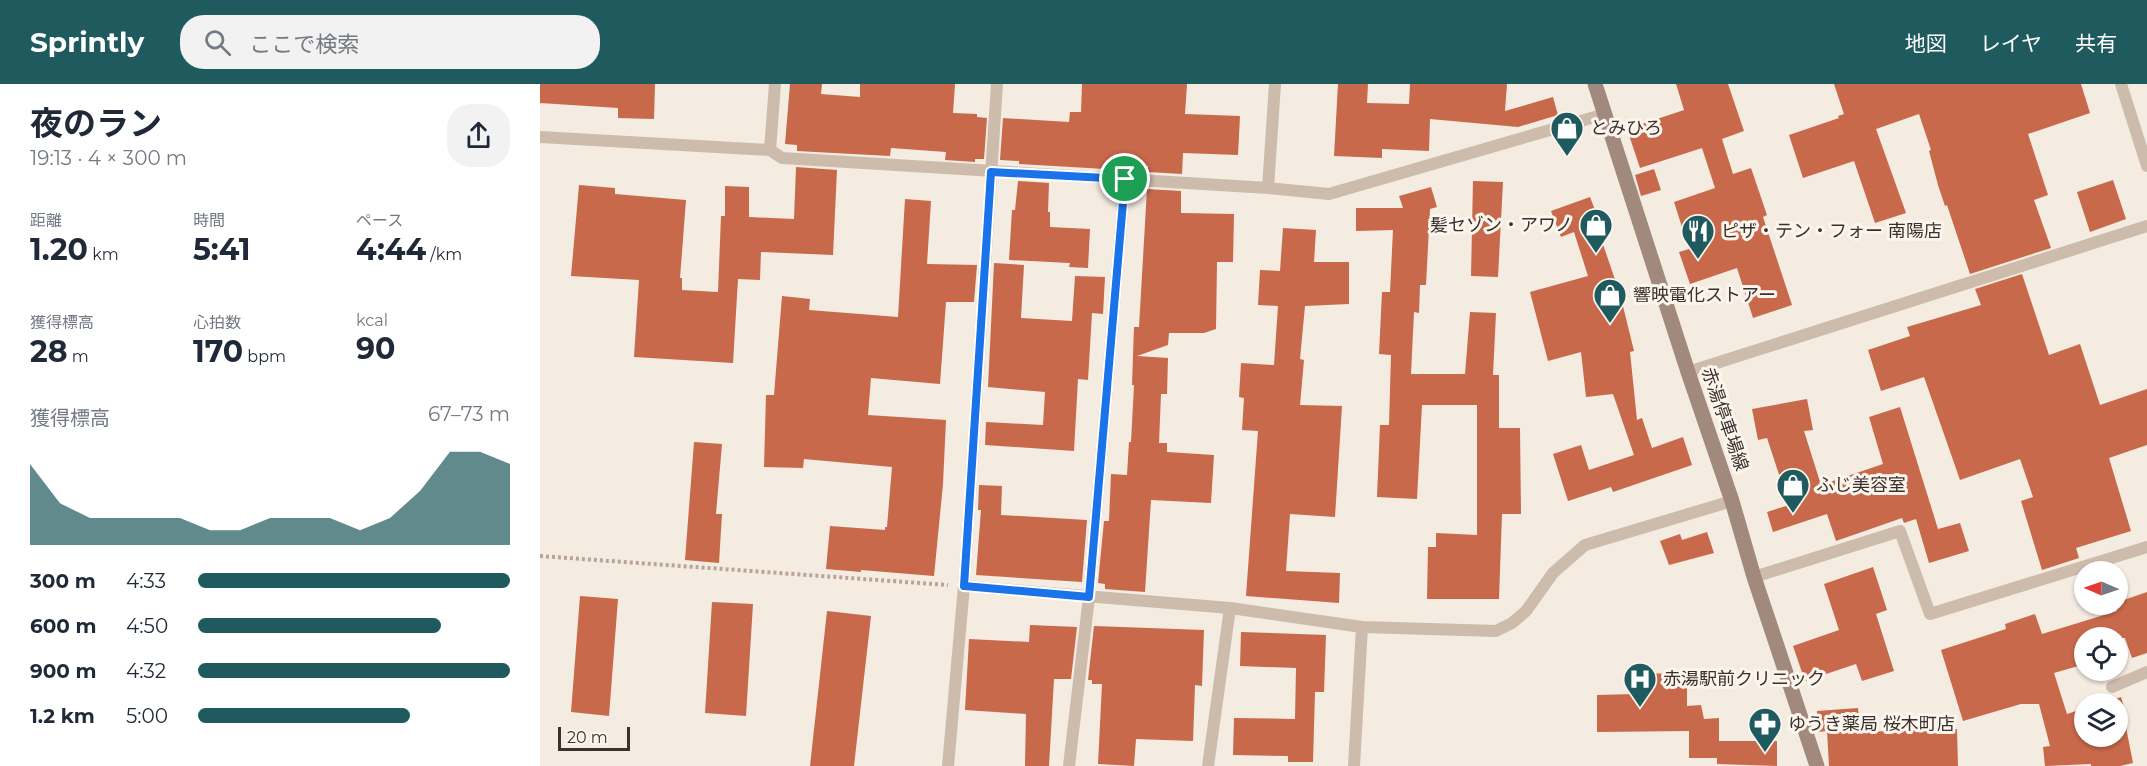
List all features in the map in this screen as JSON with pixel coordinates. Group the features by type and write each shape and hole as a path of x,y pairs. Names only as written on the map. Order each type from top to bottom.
{"main road":[{"name":"赤湯停車場線","path":"1595,84 1817,766"}],"lane":[{"path":"770,150 775,84"},
{"path":"948,766 964,586 997,84"},
{"path":"1268,188 1275,84"},
{"path":"2121,84 2147,166"},
{"path":"540,137 770,150 782,158 1268,188 1329,194 1605,114"},
{"path":"1069,766 1089,597 1125,179"},
{"path":"1688,372 2147,226"},
{"path":"964,586 1230,608 1362,627 1496,631 1512,623 1526,611 1552,573 1585,545 1732,501"},
{"path":"1754,577 1900,531 1930,614 2147,547"},
{"path":"1208,766 1230,608"},
{"path":"1354,766 1362,627"},
{"path":"2112,687 2147,672"}],"path":[{"path":"540,556 964,586"}],"building":[{"path":"540,84 655,84 654,119 618,118 618,108 540,103"},
{"path":"790,84 822,84 821,94 860,97 860,84 955,84 953,113 977,114 977,117 987,118 984,159 975,159 975,162 945,160 946,152 891,148 890,156 797,151 797,145 785,144"},
{"path":"1082,84 1187,84 1185,114 1240,116 1238,155 1183,153 1182,174 1148,172 1148,166 1106,163 1105,169 1019,164 1019,161 1000,160 1003,118 1069,122 1070,112 1081,112"},
{"path":"1338,84 1368,84 1367,103 1409,104 1410,84 1507,84 1505,111 1553,97 1558,115 1518,127 1430,119 1429,151 1382,149 1382,158 1334,156"},
{"path":"1676,84 1728,84 1744,131 1722,139 1733,174 1751,168 1767,215 1763,217 1792,305 1753,318 1737,268 1690,284 1679,252 1689,249 1674,202 1715,188 1702,148 1640,168 1629,135 1644,130 1642,124 1684,110"},
{"path":"1834,84 2081,84 2090,113 2028,134 2048,195 2034,200 2051,248 1970,274 1938,185 1929,151 1931,150 1919,114 1876,129 1906,213 1875,223 1854,161 1803,178 1789,135 1839,118 1838,116 1844,114"},
{"path":"796,167 837,170 833,255 761,252 760,280 738,279 733,363 634,357 639,280 571,276 579,185 615,188 615,194 686,200 680,278 682,278 682,290 718,292 721,216 725,216 725,186 749,187 749,217 794,219"},
{"path":"1654,169 1661,190 1641,196 1635,175"},
{"path":"2113,180 2126,219 2090,232 2077,192"},
{"path":"1018,181 1049,183 1050,227 1090,229 1088,268 1069,267 1070,263 1009,260 1012,210 1015,210"},
{"path":"1473,181 1503,182 1498,277 1471,276"},
{"path":"1431,187 1437,207 1430,209 1426,285 1420,285 1419,313 1414,312 1411,374 1465,374 1470,312 1496,313 1493,375 1499,375 1499,428 1520,428 1521,514 1502,514 1499,599 1427,599 1428,547 1436,547 1436,533 1477,535 1477,405 1422,405 1417,499 1377,497 1380,425 1389,425 1391,355 1379,354 1382,292 1390,292 1393,230 1356,231 1356,208 1403,208 1399,196"},
{"path":"1147,189 1181,191 1181,213 1234,214 1233,262 1217,262 1216,329 1204,333 1169,333 1168,345 1137,356 1168,358 1167,394 1161,394 1159,443 1167,443 1167,452 1214,455 1211,503 1151,500 1145,592 1105,589 1105,584 1098,583 1104,521 1109,521 1111,474 1127,475 1134,385 1132,385 1134,327 1139,327"},
{"path":"1590,197 1600,223 1596,224 1620,294 1634,351 1630,352 1637,420 1642,418 1652,448 1683,437 1692,465 1613,492 1611,487 1568,501 1553,454 1581,445 1589,470 1634,455 1613,394 1586,397 1581,352 1548,361 1530,292 1588,276 1574,232 1561,237 1551,211"},
{"path":"905,199 931,201 927,264 977,265 974,302 946,302 940,384 871,378 868,415 946,420 943,484 934,576 826,569 830,526 885,530 887,527 892,467 804,459 803,468 764,467 766,395 774,395 782,296 810,299 809,310 898,317"},
{"path":"1283,228 1316,230 1314,262 1349,262 1349,304 1305,306 1300,359 1304,360 1300,405 1342,406 1335,517 1290,514 1286,571 1340,573 1339,603 1246,596 1258,431 1242,430 1244,398 1239,397 1241,363 1274,365 1278,306 1258,305 1260,270 1280,271"},
{"path":"994,263 1024,265 1021,318 1072,321 1075,276 1105,277 1103,314 1092,313 1088,380 1078,379 1074,451 985,445 986,422 1043,425 1045,392 988,387"},
{"path":"2022,274 2049,355 2080,344 2100,405 2147,389 2147,445 2109,458 2131,531 2076,548 2079,558 2042,570 2021,501 2033,497 2020,459 1960,480 1924,377 1881,391 1868,350 1910,336 1907,327 1981,305 1975,289"},
{"path":"1807,399 1813,430 1804,431 1821,485 1883,464 1869,417 1900,407 1938,529 1960,523 1969,551 1929,563 1916,519 1904,523 1902,518 1836,541 1827,514 1773,532 1767,512 1789,505 1767,438 1758,440 1752,409"},
{"path":"694,442 722,444 716,514 722,514 719,563 685,560"},
{"path":"979,485 1002,486 1001,515 1087,520 1082,582 976,575 981,510 978,510"},
{"path":"1707,532 1714,553 1669,565 1660,541 1680,534 1682,540"},
{"path":"1873,567 1887,610 1876,614 1894,671 1862,681 1856,664 1805,681 1793,646 1839,630 1824,584"},
{"path":"2147,592 2147,653 2132,658 2128,647 2128,627 2074,627 2074,667 2054,673 2067,714 2074,712 2074,747 2128,747 2128,737 2133,763 2120,766 2091,766 2091,764 2045,766 2043,747 2050,746 2039,704 2021,704 1963,721 1941,650 2006,629 2005,624 2035,614 2042,634 2104,615 2128,615 2128,599"},
{"path":"580,596 618,599 609,716 571,712"},
{"path":"712,602 753,604 746,716 705,713"},
{"path":"827,611 871,616 854,766 810,766"},
{"path":"1030,625 1077,627 1071,679 1054,679 1049,766 1025,766 1026,714 965,710 969,639 1029,642"},
{"path":"1094,626 1204,630 1202,686 1195,685 1193,741 1136,739 1134,766 1098,764 1102,684 1092,684 1092,680 1088,680"},
{"path":"1241,632 1326,635 1324,692 1315,692 1313,762 1288,762 1288,756 1233,755 1234,718 1295,719 1296,668 1240,666"},
{"path":"1687,673 1687,706 1701,705 1704,719 1719,718 1719,741 1777,741 1777,766 1717,764 1717,758 1689,758 1689,731 1597,732 1597,695 1635,694 1635,674"},
{"path":"1858,708 1860,732 1957,729 1958,766 1829,766 1827,731 1818,732 1817,711"}],"place":[{"name":"とみひろ","path":"1567,157"},
{"name":"髪セゾン・アワノ","path":"1596,254"},
{"name":"ピザ・テン・フォー 南陽店","path":"1698,260"},
{"name":"響映電化ストアー","path":"1610,324"},
{"name":"ふじ美容室","path":"1793,514"},
{"name":"赤湯駅前クリニック","path":"1640,708"},
{"name":"ゆうき薬局 桜木町店","path":"1765,753"}],"route":[{"path":"991,172 1125,179 1089,597 964,586 991,172"}]}
